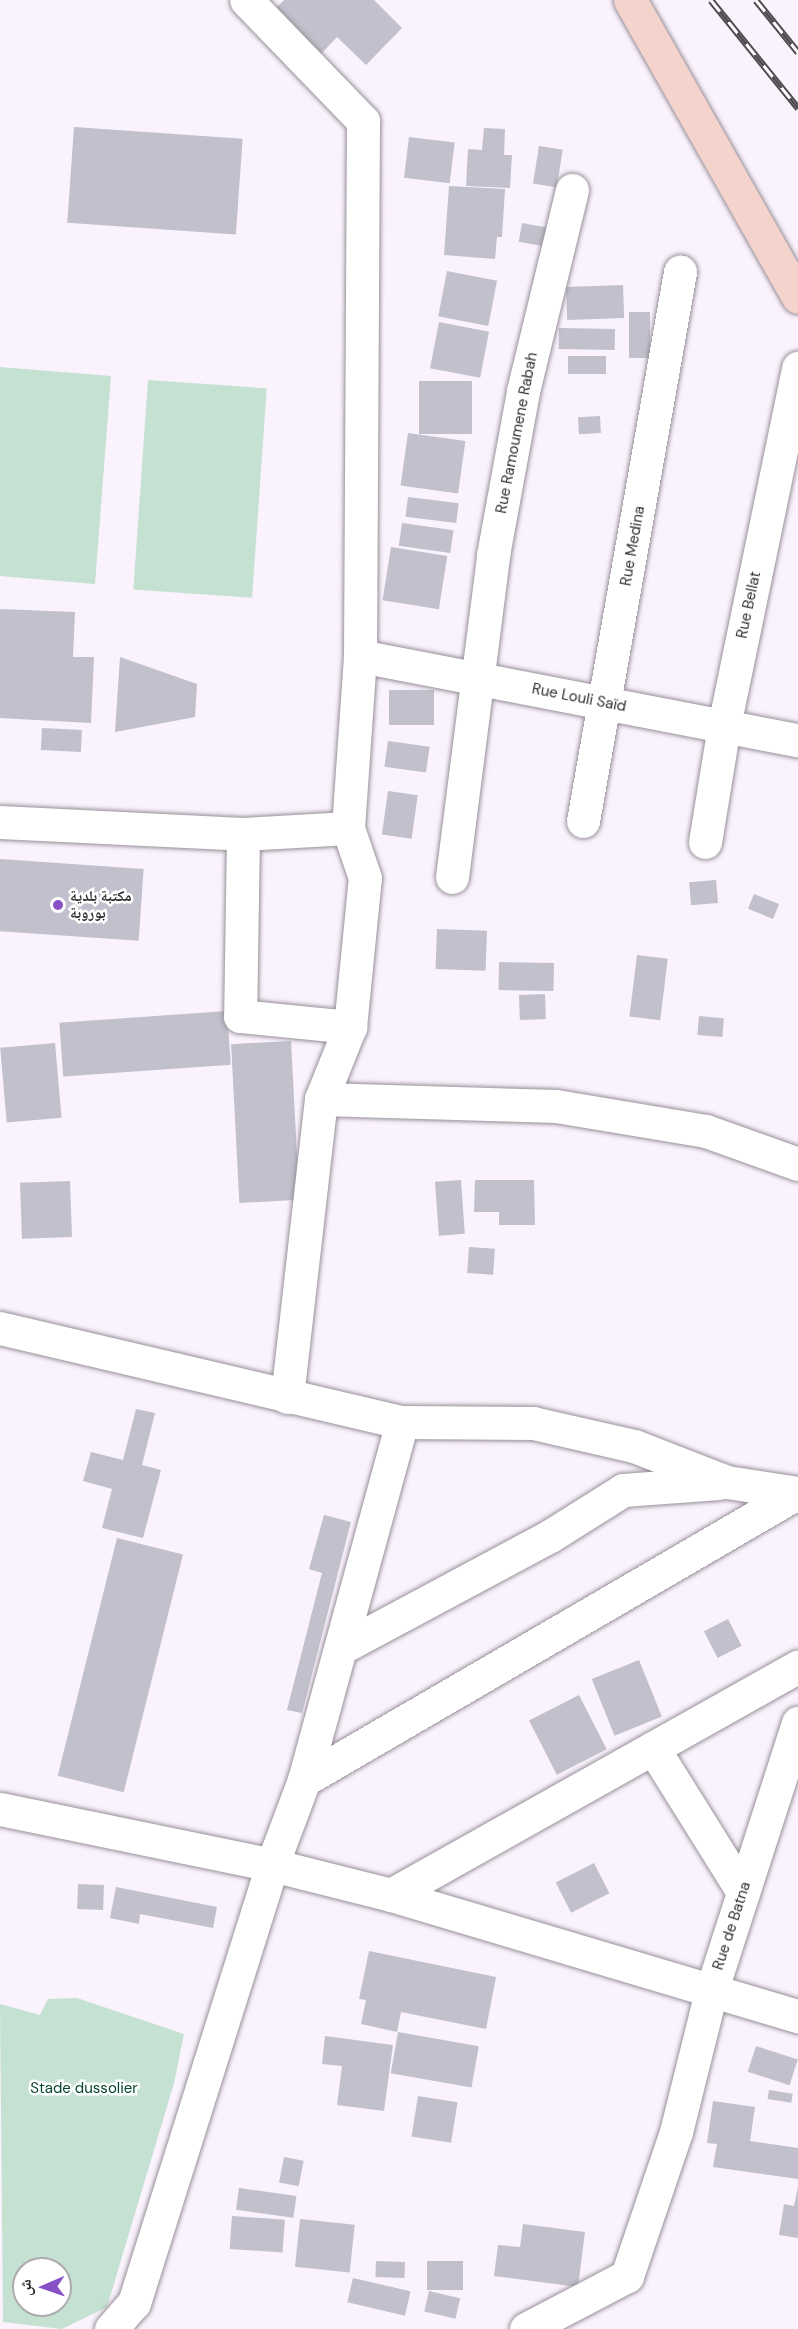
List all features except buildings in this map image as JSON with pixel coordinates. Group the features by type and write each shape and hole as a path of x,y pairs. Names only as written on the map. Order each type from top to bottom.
{"main road":[{"path":"630,0 798,297"}],"street":[{"path":"246,0 363,121 360,656 348,828 365,878 350,1027 321,1099 287,1397"},
{"name":"Rue Ramoumene Rabah","path":"453,877 480,679 493,555 523,391 572,190"},
{"name":"Rue Medina","path":"583,821 680,272"},
{"name":"Rue Bellat","path":"705,842 724,726 798,368"},
{"name":"Rue Louli Saïd","path":"360,656 798,740"},
{"path":"0,822 243,834 348,828"},
{"path":"243,834 240,1016 350,1027"},
{"path":"321,1099 556,1106 706,1131 798,1164"},
{"path":"0,1328 287,1397 402,1422 532,1423 634,1446 727,1482 798,1493"},
{"path":"123,2327 134,2303 272,1865 304,1780 402,1422"},
{"path":"341,1648 550,1536 623,1490 727,1482"},
{"path":"304,1780 798,1493"},
{"path":"392,1895 798,1667"},
{"name":"Rue de Batna","path":"526,2329 627,2276 675,2132 711,1992 798,1723"},
{"path":"653,1748 743,1892"},
{"path":"0,1809 272,1865 392,1895 711,1992 798,2016"}],"green space":[{"path":"0,367 111,376 95,584 0,576"},
{"path":"148,380 267,388 252,598 133,589"},
{"name":"Stade dussolier","path":"77,1998 184,2034 174,2083 107,2307 62,2329 3,2322 0,2004 40,2015 48,1999"}],"railway":[{"path":"711,0 798,108"},
{"path":"756,0 798,52"}],"place":[{"name":"مكتبة بلدية بوروبة","path":"58,905"}]}
